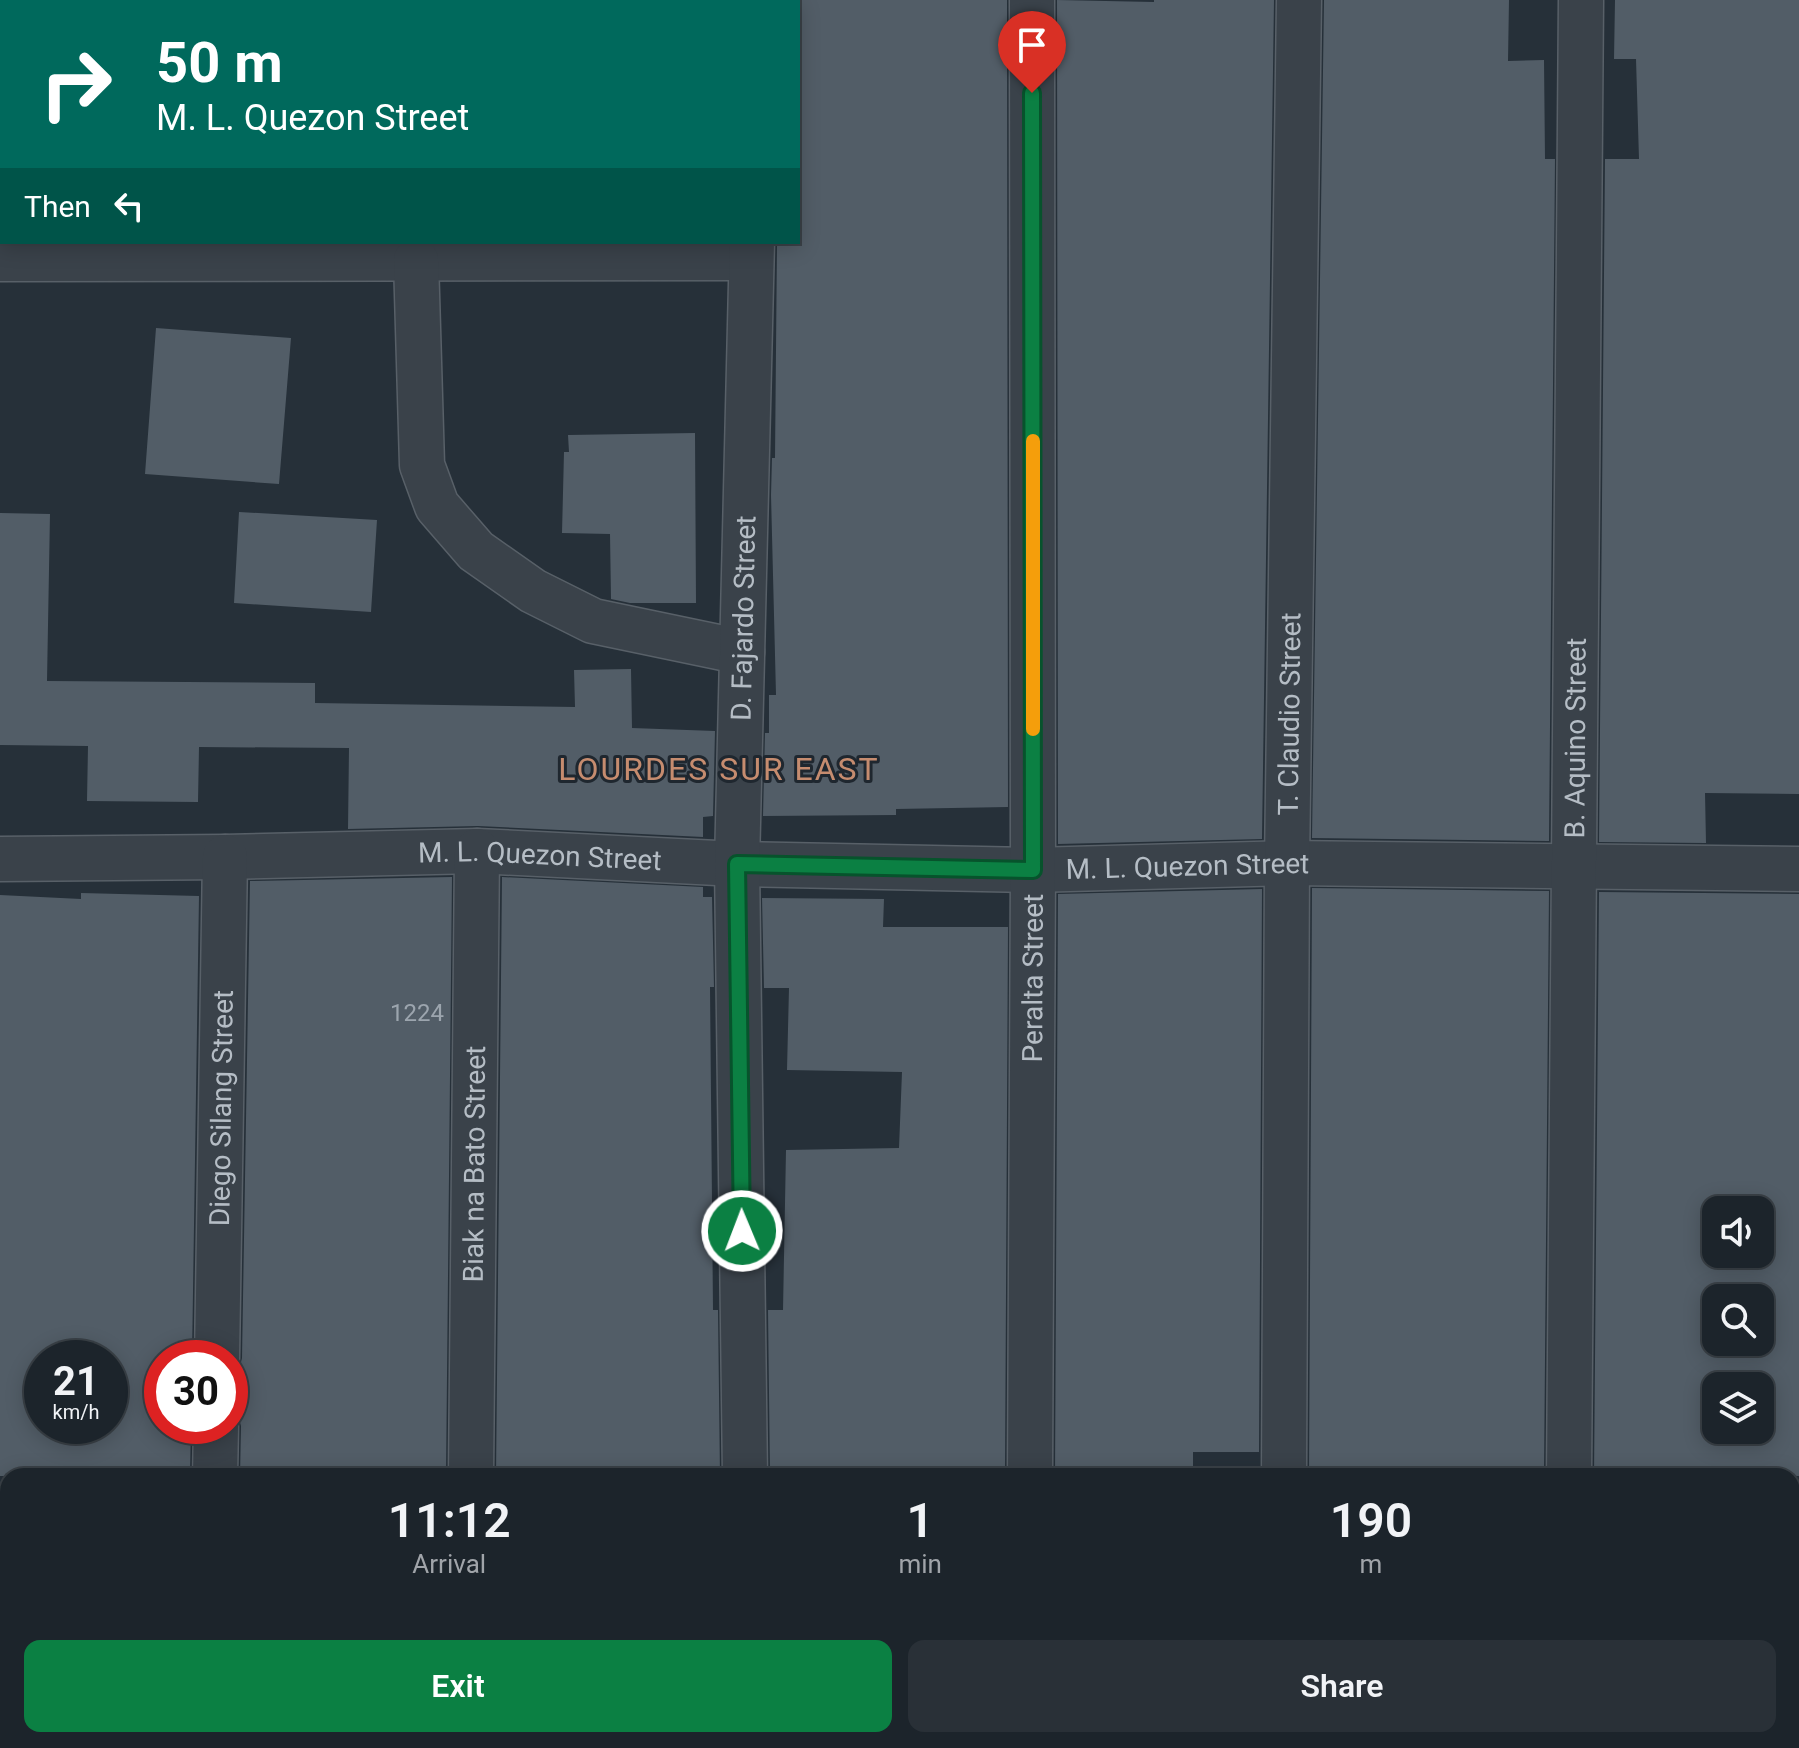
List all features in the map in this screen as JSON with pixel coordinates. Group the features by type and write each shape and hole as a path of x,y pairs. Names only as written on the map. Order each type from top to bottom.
{"street":[{"name":"Peralta Street","path":"1030,1468 1032,0"},
{"name":"T. Claudio Street","path":"1284,1468 1287,863 1299,0"},
{"name":"B. Aquino Street","path":"1569,1468 1581,0"},
{"path":"0,259 416,260 752,250"},
{"name":"D. Fajardo Street","path":"745,1468 737,864 752,250"},
{"path":"416,260 422,465 437,506 476,551 533,591 593,621 742,652"},
{"name":"M. L. Quezon Street","path":"0,859 477,851 737,864 1033,870 1287,863 1799,869"},
{"name":"Biak na Bato Street","path":"471,1468 477,851"},
{"name":"Diego Silang Street","path":"217,1340 225,857"},
{"path":"215,1468 216,1444"}],"building":[{"path":"800,0 1007,0 1008,807 896,809 896,815 763,816 769,695 776,695 771,495 772,458 775,458 777,244 800,244"},
{"path":"1057,0 1274,0 1262,839 1058,844"},
{"path":"1324,0 1509,0 1508,61 1544,60 1545,159 1555,159 1549,841 1312,838"},
{"path":"1615,0 1799,0 1799,794 1705,793 1706,843 1599,842 1605,159 1639,159 1636,59 1614,59"},
{"path":"156,328 291,338 279,484 145,474"},
{"path":"695,433 696,603 630,603 611,599 610,534 562,533 564,452 569,452 568,435"},
{"path":"239,512 377,520 371,612 234,603"},
{"path":"0,513 50,514 47,681 315,683 315,703 575,707 574,670 631,669 632,728 715,731 713,816 703,817 703,837 478,826 348,829 349,748 199,747 198,802 87,801 88,746 0,745"},
{"path":"452,877 446,1468 240,1468 241,1444 248,1444 248,1340 242,1340 250,881"},
{"path":"502,877 703,887 703,897 712,897 713,1310 718,1310 720,1468 496,1468"},
{"path":"1312,888 1549,891 1544,1468 1309,1468"},
{"path":"1262,889 1259,1452 1193,1452 1193,1468 1055,1468 1058,894"},
{"path":"1599,892 1799,894 1799,1468 1594,1468"},
{"path":"81,893 199,896 192,1340 144,1340 144,1444 191,1444 190,1468 0,1468 0,895 81,899"},
{"path":"762,898 884,899 883,927 1008,927 1005,1468 770,1468 768,1310 783,1310 786,1150 899,1148 902,1072 787,1070 789,988 764,988"}],"slow traffic":[{"path":"1033,441 1033,729"}],"district":[{"name":"LOURDES SUR EAST","path":"719,769"}],"route":[{"path":"742,1231 737,864 1033,870 1032,93"}]}
